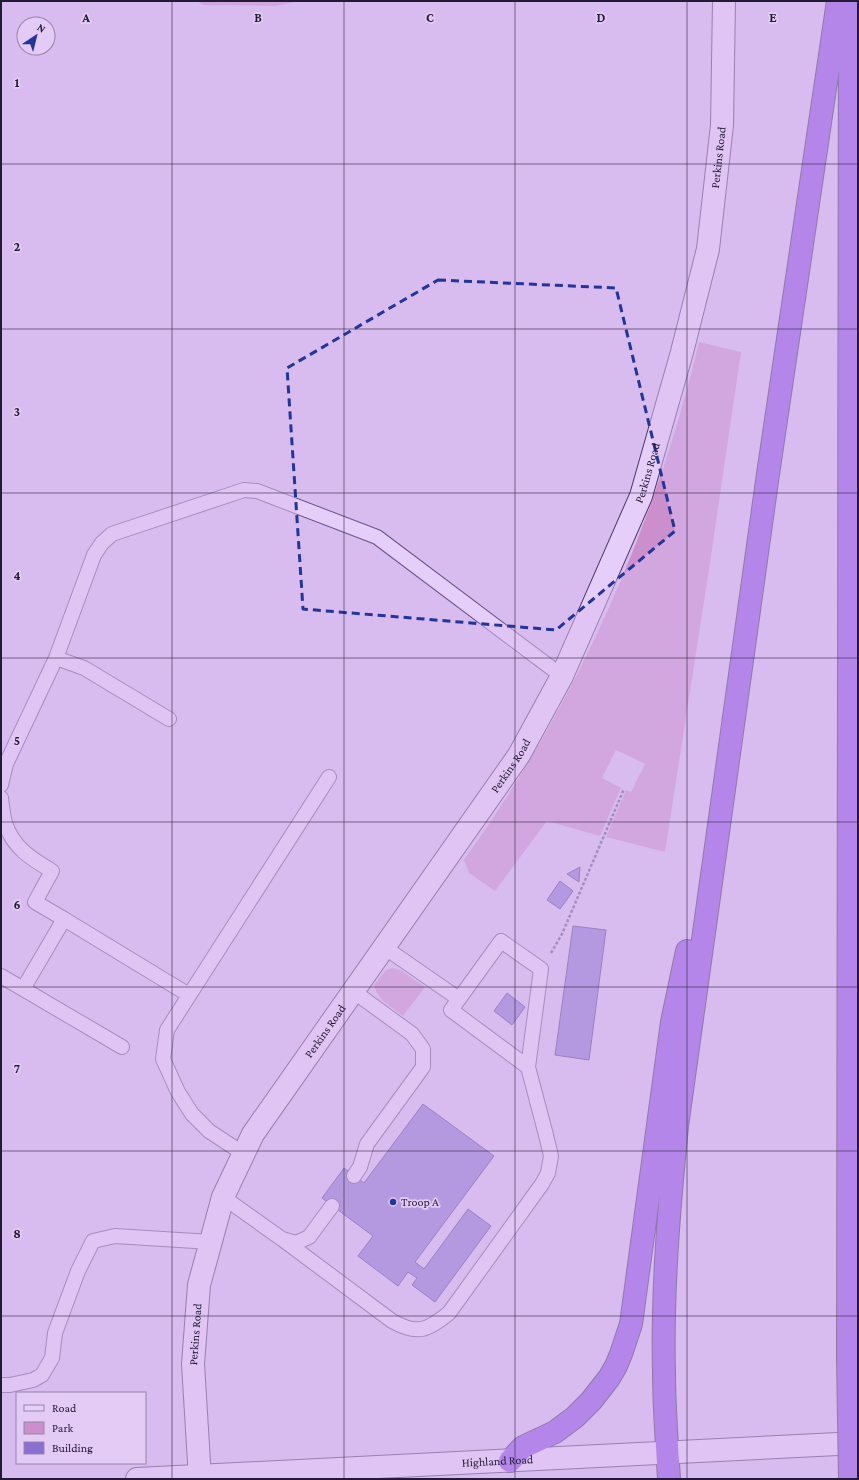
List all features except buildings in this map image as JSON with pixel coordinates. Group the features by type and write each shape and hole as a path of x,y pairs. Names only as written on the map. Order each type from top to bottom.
{"highway":[{"path":"669,1479 664,1373 664,1322 670,1199 677,1126 768,474 838,1"},
{"path":"850,1 848,1358 850,1479"},
{"path":"510,1461 523,1447 555,1432 575,1417 591,1401 609,1378 621,1354 630,1324 635,1295 672,1022 725,778"}],"main road":[{"name":"Perkins Road","path":"200,1478 192,1364 199,1285 223,1197 253,1134 519,755 562,676 641,496 682,352 708,249 722,125 724,1"},
{"name":"Highland Road","path":"137,1479 200,1478 858,1443"}],"lane":[{"path":"1,785 6,764 56,658 94,555 102,543 112,534 244,490 257,491 377,538 562,676"},
{"path":"56,658 84,668 169,719"},
{"path":"244,1154 209,1131 192,1114 178,1092 163,1059 167,1030 329,777"},
{"path":"1,798 5,823 14,841 28,856 52,871 35,902 189,995"},
{"path":"23,989 64,919"},
{"path":"223,1197 282,1239 392,1322 404,1328 419,1330 434,1325 449,1312 542,1184 548,1173 550,1156 528,1067 541,969 501,941 451,1010 528,1067"},
{"path":"384,947 458,999"},
{"path":"1,976 122,1048"},
{"path":"353,991 412,1034 423,1049 423,1067 367,1144 360,1167 354,1176"},
{"path":"282,1239 296,1243 309,1237 332,1206"},
{"path":"1,1385 10,1386 33,1380 42,1375 52,1358 55,1334 78,1271 93,1241 115,1236 211,1242"}],"path":[{"path":"541,969 562,934 624,789"}],"highlighted area":[{"path":"438,280 616,288 675,531 556,630 303,609 287,368"}],"green space":[{"path":"197,1 300,1 276,6 203,5"},
{"path":"699,342 741,352 665,852 606,837 626,790 631,792 645,764 616,750 602,778 621,788 600,836 547,821 495,891 469,873 465,862 463,861 503,802 541,741 575,678 606,613 635,547 659,479 681,411"},
{"path":"393,968 400,970 425,987 403,1016 382,999 376,991 374,985 386,970"}],"place":[{"name":"Troop A","path":"393,1202"}]}
